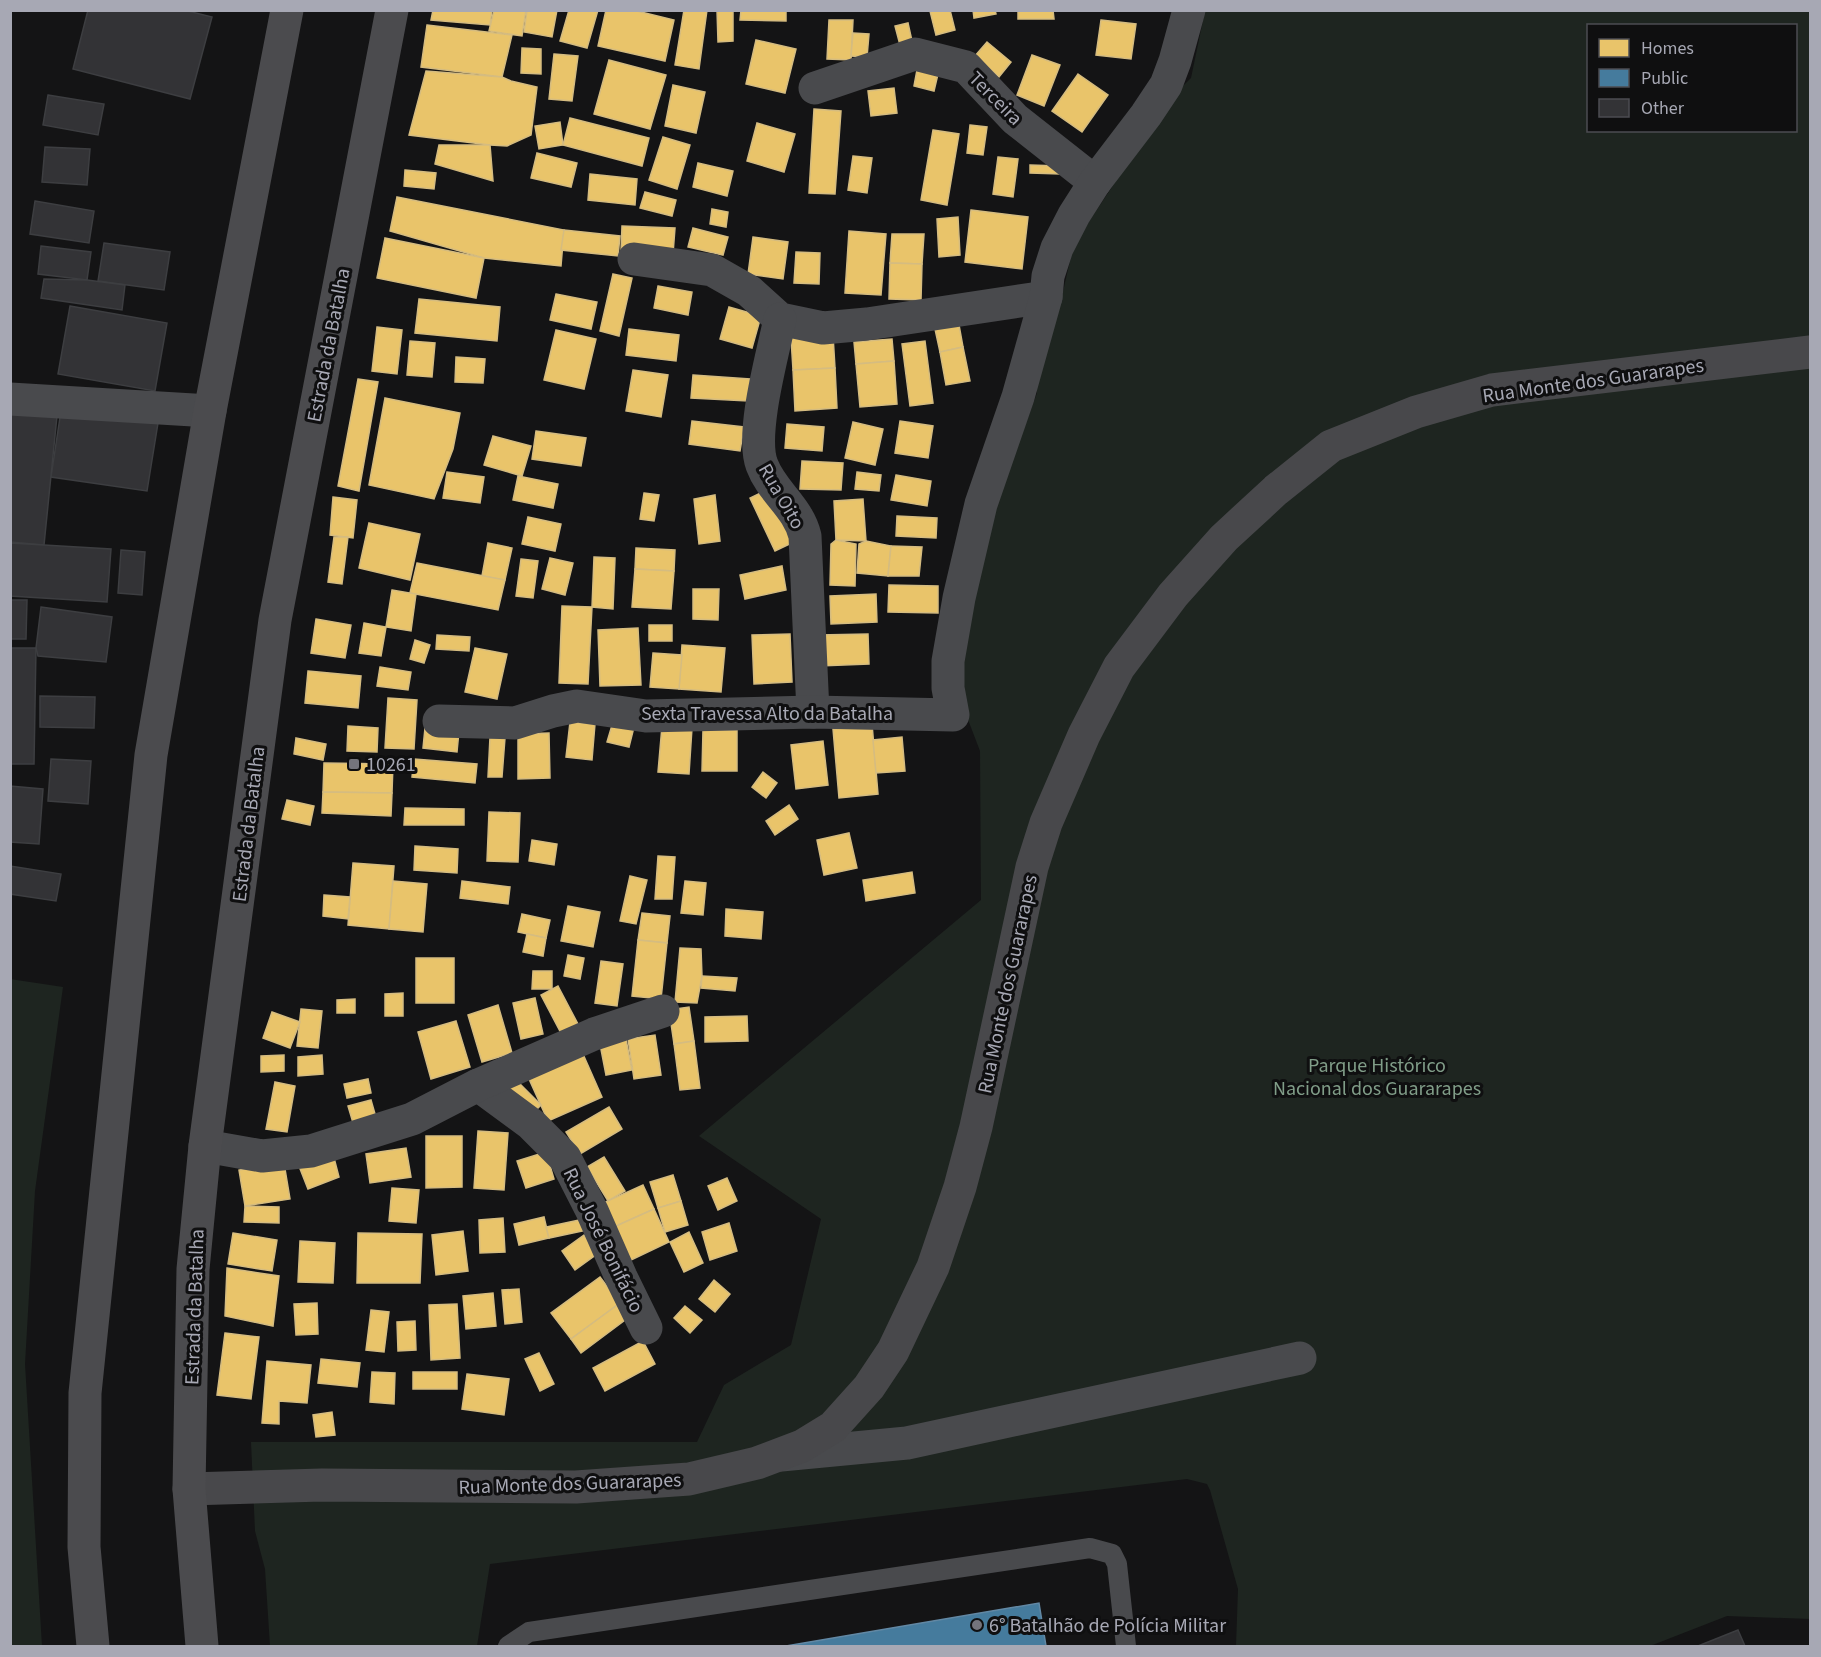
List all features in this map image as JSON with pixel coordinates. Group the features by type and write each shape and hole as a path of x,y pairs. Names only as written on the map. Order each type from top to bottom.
{"highway":[{"path":"93,1647 84,1547 85,1393 151,755 210,411 287,10"},
{"name":"Estrada da Batalha","path":"202,1647 189,1489 193,1269 205,1146 275,620 392,10"}],"main road":[{"name":"Rua Monte dos Guararapes","path":"189,1489 322,1485 576,1487 689,1479 757,1463 802,1446 833,1427 869,1387 893,1351 933,1267 960,1187 976,1127 1032,867 1046,823 1084,735 1119,667 1173,595 1224,538 1276,490 1331,446 1416,412 1492,390 1810,352"}],"street":[{"path":"634,260 712,270 749,291 780,319 823,328 867,324 1046,297 1048,276 1057,248 1074,215 1095,182 1166,85 1189,10"},
{"name":"Terceira","path":"815,88 915,54 966,68 1015,119 1095,182"},
{"name":"Sexta Travessa Alto da Batalha","path":"439,721 515,723 577,706 646,716 813,712 953,715 948,688 948,661 959,598 981,504 1018,397 1046,297"},
{"name":"Rua Oito","path":"780,319 760,416 758,447 762,466 801,521 805,536 813,712"},
{"path":"10,399 210,411"},
{"path":"205,1146 262,1156 311,1150 412,1119 478,1085 594,1034 663,1011"},
{"name":"Rua José Bonifácio","path":"478,1085 531,1124 565,1158 646,1328"},
{"path":"777,1455 907,1443 1300,1358"}],"lane":[{"path":"508,1647 529,1632 1089,1548 1112,1554 1117,1564 1126,1647"}],"green space":[{"name":"Parque Histórico Nacional dos Guararapes","path":"1205,11 1810,11 1810,1619 1727,1616 1650,1646 1236,1646 1238,1589 1210,1490 1207,1484 1187,1479 490,1564 477,1646 270,1646 265,1569 255,1531 251,1442 697,1442 724,1385 791,1345 821,1219 699,1136 981,900 980,751 967,717 962,664 985,534 1037,393 1031,366 1058,313 1074,244 1116,181 1119,149 1191,78"},
{"path":"10,979 63,987 35,1191 25,1364 42,1646 12,1646 10,1628"}],"building: Homes":[{"path":"433,10 492,10 490,25 431,20"},
{"path":"494,10 526,10 522,36 489,31"},
{"path":"527,10 557,10 552,37 524,32"},
{"path":"569,10 598,10 587,48 560,41"},
{"path":"606,10 633,10 674,20 665,61 598,46"},
{"path":"684,10 707,10 699,69 675,65"},
{"path":"717,10 733,10 733,41 718,42"},
{"path":"741,10 786,10 786,21 740,20"},
{"path":"950,10 955,30 936,35 930,11"},
{"path":"973,10 995,10 996,14 974,18"},
{"path":"1018,10 1053,10 1054,19 1018,19"},
{"path":"829,20 853,20 851,60 827,59"},
{"path":"1101,20 1136,24 1131,59 1096,55"},
{"path":"908,23 912,41 900,45 895,26"},
{"path":"427,25 512,35 502,77 421,67"},
{"path":"853,33 869,34 867,57 851,56"},
{"path":"756,40 796,49 785,93 746,84"},
{"path":"987,42 1011,62 999,77 975,56"},
{"path":"522,48 541,49 541,74 521,73"},
{"path":"554,54 578,56 572,101 549,99"},
{"path":"1032,55 1060,65 1044,106 1017,95"},
{"path":"609,60 666,75 650,129 594,114"},
{"path":"917,70 938,74 934,91 914,86"},
{"path":"426,71 502,77 537,87 531,135 507,146 409,135"},
{"path":"1078,74 1108,95 1082,132 1052,111"},
{"path":"673,85 705,92 696,133 665,126"},
{"path":"894,88 897,113 871,116 868,91"},
{"path":"814,109 841,111 835,194 809,193"},
{"path":"570,118 649,138 642,166 563,145"},
{"path":"560,122 563,145 539,149 535,126"},
{"path":"757,123 795,134 784,172 747,161"},
{"path":"970,125 987,127 983,155 967,153"},
{"path":"933,130 959,134 947,205 921,200"},
{"path":"663,137 690,145 677,189 649,180"},
{"path":"439,145 490,145 493,181 435,164"},
{"path":"537,153 577,163 571,187 531,178"},
{"path":"853,156 872,158 867,193 848,190"},
{"path":"998,157 1018,159 1013,197 993,194"},
{"path":"698,163 733,171 727,196 693,187"},
{"path":"1030,165 1060,166 1060,174 1030,173"},
{"path":"405,170 436,173 434,189 404,186"},
{"path":"590,174 637,179 635,205 588,200"},
{"path":"645,192 676,200 672,216 640,208"},
{"path":"397,197 564,230 561,266 484,258 390,231"},
{"path":"712,209 728,212 726,227 710,224"},
{"path":"971,210 1028,217 1022,269 965,262"},
{"path":"958,217 960,255 939,257 937,219"},
{"path":"622,226 675,228 673,254 621,252"},
{"path":"693,228 728,237 723,255 688,247"},
{"path":"564,230 620,236 618,256 561,250"},
{"path":"849,231 886,234 881,295 845,293"},
{"path":"892,234 924,234 922,264 890,263"},
{"path":"753,237 788,242 783,279 748,274"},
{"path":"385,238 484,258 476,298 377,278"},
{"path":"796,252 820,253 819,284 794,283"},
{"path":"890,263 922,264 921,300 889,299"},
{"path":"613,274 632,278 619,336 600,331"},
{"path":"658,286 692,292 688,315 654,308"},
{"path":"556,294 597,302 591,329 550,320"},
{"path":"419,299 500,307 497,341 415,333"},
{"path":"729,307 761,316 752,348 720,339"},
{"path":"959,325 963,347 940,352 935,329"},
{"path":"377,327 402,330 397,374 372,371"},
{"path":"629,329 679,335 676,361 626,355"},
{"path":"556,330 596,339 584,389 544,380"},
{"path":"833,335 835,368 793,370 791,338"},
{"path":"892,339 894,361 856,364 854,342"},
{"path":"410,341 435,343 432,377 407,375"},
{"path":"925,341 933,403 910,406 902,344"},
{"path":"963,347 970,381 946,385 940,352"},
{"path":"456,357 485,359 483,383 455,382"},
{"path":"894,361 897,404 860,407 856,364"},
{"path":"835,368 837,408 795,411 793,370"},
{"path":"633,370 668,375 661,417 626,411"},
{"path":"693,375 750,379 748,401 691,398"},
{"path":"358,379 378,382 359,491 338,486"},
{"path":"385,398 460,413 453,449 434,499 369,485"},
{"path":"692,421 744,427 740,451 689,444"},
{"path":"900,421 933,426 928,458 895,453"},
{"path":"853,422 883,429 875,465 845,458"},
{"path":"787,424 824,427 822,451 785,448"},
{"path":"536,431 586,438 581,466 532,459"},
{"path":"493,436 531,446 522,476 484,465"},
{"path":"802,461 843,463 841,490 800,489"},
{"path":"447,472 484,477 480,503 443,498"},
{"path":"857,472 881,475 879,491 855,489"},
{"path":"896,475 931,481 927,506 891,500"},
{"path":"518,476 558,484 553,508 513,500"},
{"path":"769,489 794,542 775,551 750,498"},
{"path":"644,493 659,495 654,521 640,519"},
{"path":"715,495 720,541 699,544 694,499"},
{"path":"333,497 357,500 353,538 330,535"},
{"path":"863,499 866,541 836,540 834,501"},
{"path":"897,516 937,518 936,538 896,536"},
{"path":"528,517 561,524 555,551 522,544"},
{"path":"369,523 420,534 410,580 359,568"},
{"path":"334,537 348,537 342,584 328,582"},
{"path":"836,540 856,544 855,586 830,585 831,544"},
{"path":"866,541 891,546 888,576 857,573 859,544"},
{"path":"488,543 512,548 505,580 482,576"},
{"path":"891,546 922,547 919,576 888,576"},
{"path":"636,548 675,550 674,571 635,569"},
{"path":"594,557 615,558 613,609 592,607"},
{"path":"550,558 573,563 565,595 542,589"},
{"path":"521,559 538,561 533,598 516,596"},
{"path":"417,563 505,580 498,610 410,593"},
{"path":"782,566 786,590 745,599 740,575"},
{"path":"635,569 674,571 671,609 632,607"},
{"path":"889,585 938,586 938,613 888,612"},
{"path":"693,589 719,589 718,620 693,619"},
{"path":"392,590 416,594 411,631 386,627"},
{"path":"876,594 877,622 831,624 830,596"},
{"path":"562,606 592,607 588,684 559,683"},
{"path":"316,619 351,625 345,658 311,653"},
{"path":"364,623 386,627 381,656 359,653"},
{"path":"649,625 672,625 672,641 649,641"},
{"path":"638,628 641,685 600,686 598,630"},
{"path":"790,634 792,682 754,684 752,635"},
{"path":"868,634 869,664 819,666 818,635"},
{"path":"437,635 470,637 469,651 436,649"},
{"path":"415,640 430,645 424,663 410,659"},
{"path":"682,645 725,648 721,692 679,689"},
{"path":"475,648 507,654 497,699 465,692"},
{"path":"653,653 682,655 679,689 650,687"},
{"path":"380,667 411,672 408,690 377,686"},
{"path":"308,671 361,676 358,708 305,703"},
{"path":"388,698 417,700 414,749 385,748"},
{"path":"570,722 595,724 592,760 566,757"},
{"path":"613,722 634,727 629,747 607,742"},
{"path":"872,724 878,794 839,798 833,729"},
{"path":"348,726 378,728 377,752 347,751"},
{"path":"662,726 692,728 689,774 658,772"},
{"path":"425,728 459,731 457,752 423,748"},
{"path":"703,730 737,730 737,771 702,771"},
{"path":"549,733 550,778 518,779 518,734"},
{"path":"490,737 505,738 502,777 488,777"},
{"path":"902,737 905,771 876,773 873,740"},
{"path":"296,738 326,744 323,760 294,754"},
{"path":"823,741 828,785 796,789 791,745"},
{"path":"414,759 477,764 475,783 412,777"},
{"path":"324,763 393,764 392,793 323,792"},
{"path":"763,772 777,783 766,798 752,787"},
{"path":"323,792 392,793 391,816 322,813"},
{"path":"287,800 314,806 310,825 282,819"},
{"path":"789,805 798,819 775,835 766,821"},
{"path":"405,808 464,809 464,825 404,825"},
{"path":"489,812 520,813 518,862 487,861"},
{"path":"849,833 857,868 824,875 817,840"},
{"path":"532,840 557,844 554,865 529,861"},
{"path":"415,846 458,849 457,873 414,870"},
{"path":"658,856 675,857 672,899 655,899"},
{"path":"353,863 394,866 389,929 348,925"},
{"path":"912,872 915,893 866,901 863,880"},
{"path":"630,876 647,880 636,924 620,921"},
{"path":"393,881 427,884 423,932 389,929"},
{"path":"462,881 510,887 508,904 460,898"},
{"path":"685,881 706,883 703,915 681,913"},
{"path":"324,895 350,897 348,919 323,916"},
{"path":"568,906 600,912 593,947 561,941"},
{"path":"726,909 763,912 761,939 725,936"},
{"path":"642,913 670,916 667,943 638,940"},
{"path":"522,914 550,920 546,938 518,932"},
{"path":"527,934 546,938 543,956 523,952"},
{"path":"638,940 667,943 661,999 632,996"},
{"path":"680,948 701,949 702,976 697,1003 675,1002"},
{"path":"568,955 584,958 580,979 564,976"},
{"path":"416,958 454,958 454,1003 416,1003"},
{"path":"601,961 623,964 617,1006 595,1003"},
{"path":"533,971 552,971 552,989 532,989"},
{"path":"702,976 737,978 735,991 701,988"},
{"path":"558,986 579,1026 562,1035 541,995"},
{"path":"403,993 403,1016 385,1016 385,994"},
{"path":"535,998 543,1034 521,1039 513,1003"},
{"path":"355,999 355,1013 337,1013 337,1000"},
{"path":"498,1005 512,1053 482,1062 468,1015"},
{"path":"689,1007 694,1041 674,1044 669,1010"},
{"path":"301,1009 322,1011 318,1048 297,1046"},
{"path":"272,1012 300,1022 290,1048 263,1038"},
{"path":"747,1016 748,1041 705,1042 705,1017"},
{"path":"456,1021 470,1067 431,1079 418,1032"},
{"path":"625,1034 632,1070 606,1075 599,1039"},
{"path":"655,1035 661,1075 634,1079 628,1039"},
{"path":"694,1041 700,1088 680,1090 674,1044"},
{"path":"579,1045 602,1097 548,1121 525,1070"},
{"path":"284,1055 284,1071 261,1072 261,1056"},
{"path":"322,1055 323,1074 298,1076 298,1057"},
{"path":"512,1076 541,1105 530,1116 501,1087"},
{"path":"368,1079 371,1093 347,1098 344,1084"},
{"path":"275,1082 295,1086 287,1132 266,1129"},
{"path":"371,1100 377,1121 354,1126 348,1106"},
{"path":"609,1107 622,1129 580,1154 566,1132"},
{"path":"478,1131 508,1133 504,1190 474,1188"},
{"path":"426,1136 462,1136 462,1187 426,1188"},
{"path":"406,1148 411,1177 370,1183 366,1154"},
{"path":"546,1152 554,1179 526,1188 517,1161"},
{"path":"333,1154 339,1177 308,1189 297,1161"},
{"path":"604,1157 625,1191 608,1201 587,1167"},
{"path":"284,1163 290,1199 245,1206 239,1170"},
{"path":"673,1175 681,1201 658,1208 650,1182"},
{"path":"727,1178 737,1201 718,1210 708,1186"},
{"path":"643,1185 654,1209 614,1227 603,1203"},
{"path":"392,1188 419,1190 416,1223 389,1221"},
{"path":"681,1201 688,1225 665,1232 658,1208"},
{"path":"245,1206 279,1207 279,1223 244,1222"},
{"path":"654,1209 669,1242 629,1261 614,1227"},
{"path":"544,1217 549,1238 519,1245 514,1224"},
{"path":"503,1218 505,1252 480,1253 479,1220"},
{"path":"589,1218 592,1229 549,1238 546,1227"},
{"path":"729,1223 737,1251 710,1260 702,1232"},
{"path":"463,1231 468,1271 436,1275 432,1235"},
{"path":"689,1232 703,1263 684,1272 670,1242"},
{"path":"233,1233 277,1240 272,1271 228,1264"},
{"path":"358,1233 422,1234 420,1283 357,1283"},
{"path":"584,1235 597,1254 575,1270 562,1251"},
{"path":"300,1241 335,1243 333,1283 298,1282"},
{"path":"227,1268 279,1276 273,1326 225,1316"},
{"path":"600,1277 620,1303 571,1339 551,1313"},
{"path":"714,1280 730,1294 715,1312 699,1299"},
{"path":"519,1289 522,1322 505,1324 502,1290"},
{"path":"493,1293 496,1326 466,1329 463,1296"},
{"path":"317,1303 318,1334 296,1335 294,1304"},
{"path":"620,1303 629,1317 581,1353 571,1339"},
{"path":"457,1304 460,1358 431,1360 429,1305"},
{"path":"685,1306 702,1320 690,1333 674,1318"},
{"path":"371,1310 389,1312 384,1352 366,1350"},
{"path":"415,1321 416,1350 398,1351 397,1322"},
{"path":"225,1333 259,1337 251,1399 217,1395"},
{"path":"643,1341 655,1364 605,1391 593,1368"},
{"path":"539,1353 554,1384 540,1391 525,1359"},
{"path":"321,1359 360,1363 357,1387 318,1383"},
{"path":"267,1361 311,1365 307,1403 279,1401 279,1424 262,1423"},
{"path":"372,1372 395,1373 394,1404 370,1402"},
{"path":"413,1372 457,1372 457,1389 413,1389"},
{"path":"467,1374 509,1379 504,1415 462,1409"},
{"path":"332,1412 335,1435 316,1437 313,1415"}],"building: Public":[{"name":"6° Batalhão de Polícia Militar","path":"1039,1603 1046,1646 786,1646"}],"building: Other":[{"path":"88,10 184,10 212,17 190,99 73,69"},
{"path":"48,95 104,104 98,135 43,125"},
{"path":"45,147 90,149 87,185 42,182"},
{"path":"35,201 94,211 89,243 30,234"},
{"path":"104,243 170,252 164,290 98,281"},
{"path":"41,246 91,252 87,280 38,274"},
{"path":"44,279 87,280 125,285 122,310 41,298"},
{"path":"70,306 167,323 155,391 58,374"},
{"path":"62,404 159,417 147,491 51,477"},
{"path":"10,412 57,416 44,545 10,542"},
{"path":"10,543 111,549 107,602 10,596"},
{"path":"121,550 145,552 142,595 118,593"},
{"path":"10,600 27,600 26,639 10,639"},
{"path":"41,607 112,617 106,662 38,656 36,648"},
{"path":"10,648 36,648 34,764 10,764"},
{"path":"40,696 95,697 94,728 40,727"},
{"path":"51,759 91,761 88,804 48,801"},
{"path":"10,786 43,789 39,844 10,842"},
{"path":"10,866 61,874 56,901 10,894"},
{"path":"1738,1630 1745,1646 1698,1646"}],"place":[{"name":"10261","path":"354,764"},
{"name":"6° Batalhão de Polícia Militar","path":"977,1625"}]}
